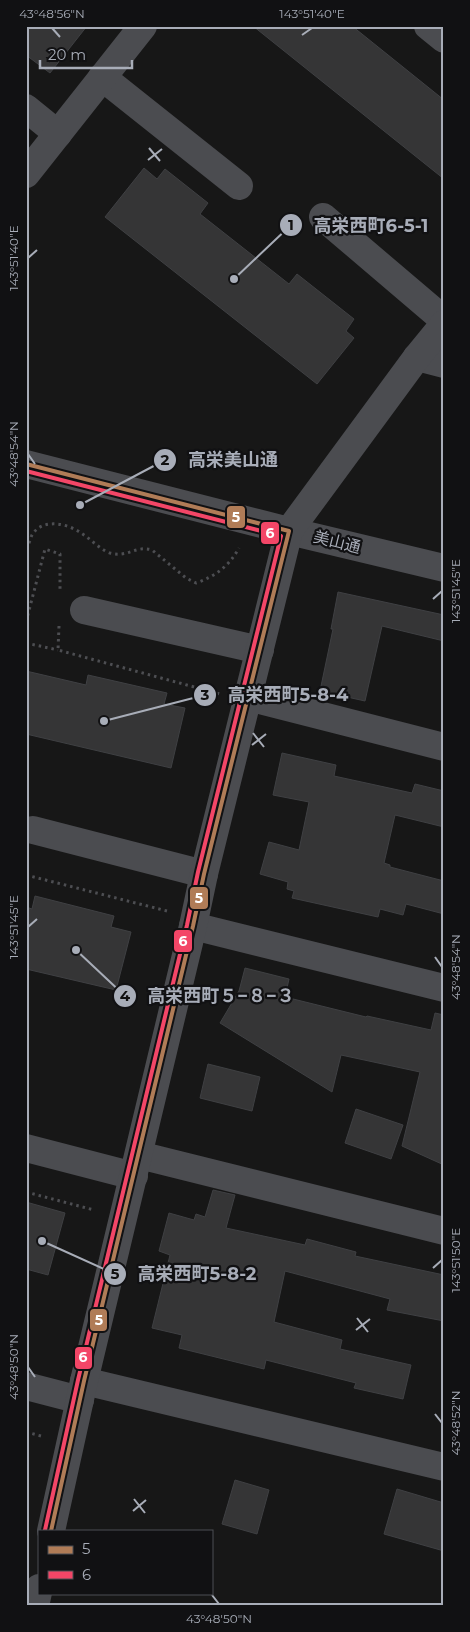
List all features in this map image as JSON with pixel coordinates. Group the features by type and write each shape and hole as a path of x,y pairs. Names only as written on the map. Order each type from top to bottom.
{"street":[{"path":"26,174 143,26"},
{"path":"428,26 444,39"},
{"path":"102,77 239,186"},
{"path":"26,108 58,134"},
{"path":"52,1530 82,1391 204,874 289,531 444,322 323,217"},
{"path":"417,357 444,364"},
{"name":"美山通","path":"26,464 289,531 444,568"},
{"path":"84,610 260,650"},
{"path":"248,698 444,747"},
{"path":"33,830 204,874"},
{"path":"194,922 444,988"},
{"path":"26,1148 136,1166 444,1231"},
{"path":"26,1386 82,1391 444,1467"},
{"path":"35,1606 38,1592"}],"path":[{"path":"26,549 32,535 39,527 49,523 74,529 108,552 122,555 145,548 152,550 186,578 196,583 216,574 232,560 255,522"},
{"path":"26,643 58,650"},
{"path":"26,875 194,922"},
{"path":"26,1192 124,1218"}],"building":[{"path":"26,26 87,26 50,73 26,55"},
{"path":"253,26 352,26 444,100 444,179"},
{"path":"144,168 157,179 165,169 208,203 200,214 289,284 297,274 354,319 346,331 354,338 317,384 105,217"},
{"path":"338,592 444,615 444,641 382,626 365,701 320,691 333,629 331,629"},
{"path":"26,671 86,685 88,675 167,693 164,704 185,708 171,768 26,734"},
{"path":"282,753 336,765 334,776 412,793 415,784 444,791 444,827 395,815 384,863 390,865 390,867 444,881 444,914 406,904 403,915 380,909 378,917 292,898 294,891 287,889 288,882 260,874 269,842 299,850 309,802 273,795"},
{"path":"35,896 114,916 111,927 131,932 116,990 26,969 26,907 32,909"},
{"path":"245,968 289,979 285,997 366,1017 431,1030 435,1013 444,1015 444,1165 402,1146 420,1072 341,1055 332,1092 220,1023 239,991"},
{"path":"208,1064 260,1077 252,1111 200,1098"},
{"path":"356,1109 403,1125 391,1159 345,1143"},
{"path":"213,1190 235,1195 226,1228 305,1245 307,1239 356,1252 355,1256 444,1275 444,1321 387,1310 390,1299 285,1271 274,1322 342,1340 340,1349 411,1365 403,1399 354,1388 356,1383 266,1360 264,1369 179,1348 182,1335 152,1328 170,1255 159,1251 169,1213 194,1220 196,1214 205,1217"},
{"path":"26,1202 65,1213 48,1275 26,1269"},
{"path":"235,1480 269,1490 257,1534 222,1524"},
{"path":"397,1489 444,1503 444,1551 384,1534"}],"transit line":[{"name":"5","path":"26,464 289,531 204,874 84,1381 51,1530"},
{"name":"6","path":"26,471 281,536 198,872 78,1380 45,1530"}],"place":[{"name":"高栄西町6-5-1","path":"234,279"},
{"name":"高栄美山通","path":"80,505"},
{"name":"高栄西町5-8-4","path":"104,721"},
{"name":"高栄西町５−８−３","path":"76,950"},
{"name":"高栄西町5-8-2","path":"42,1241"}]}
